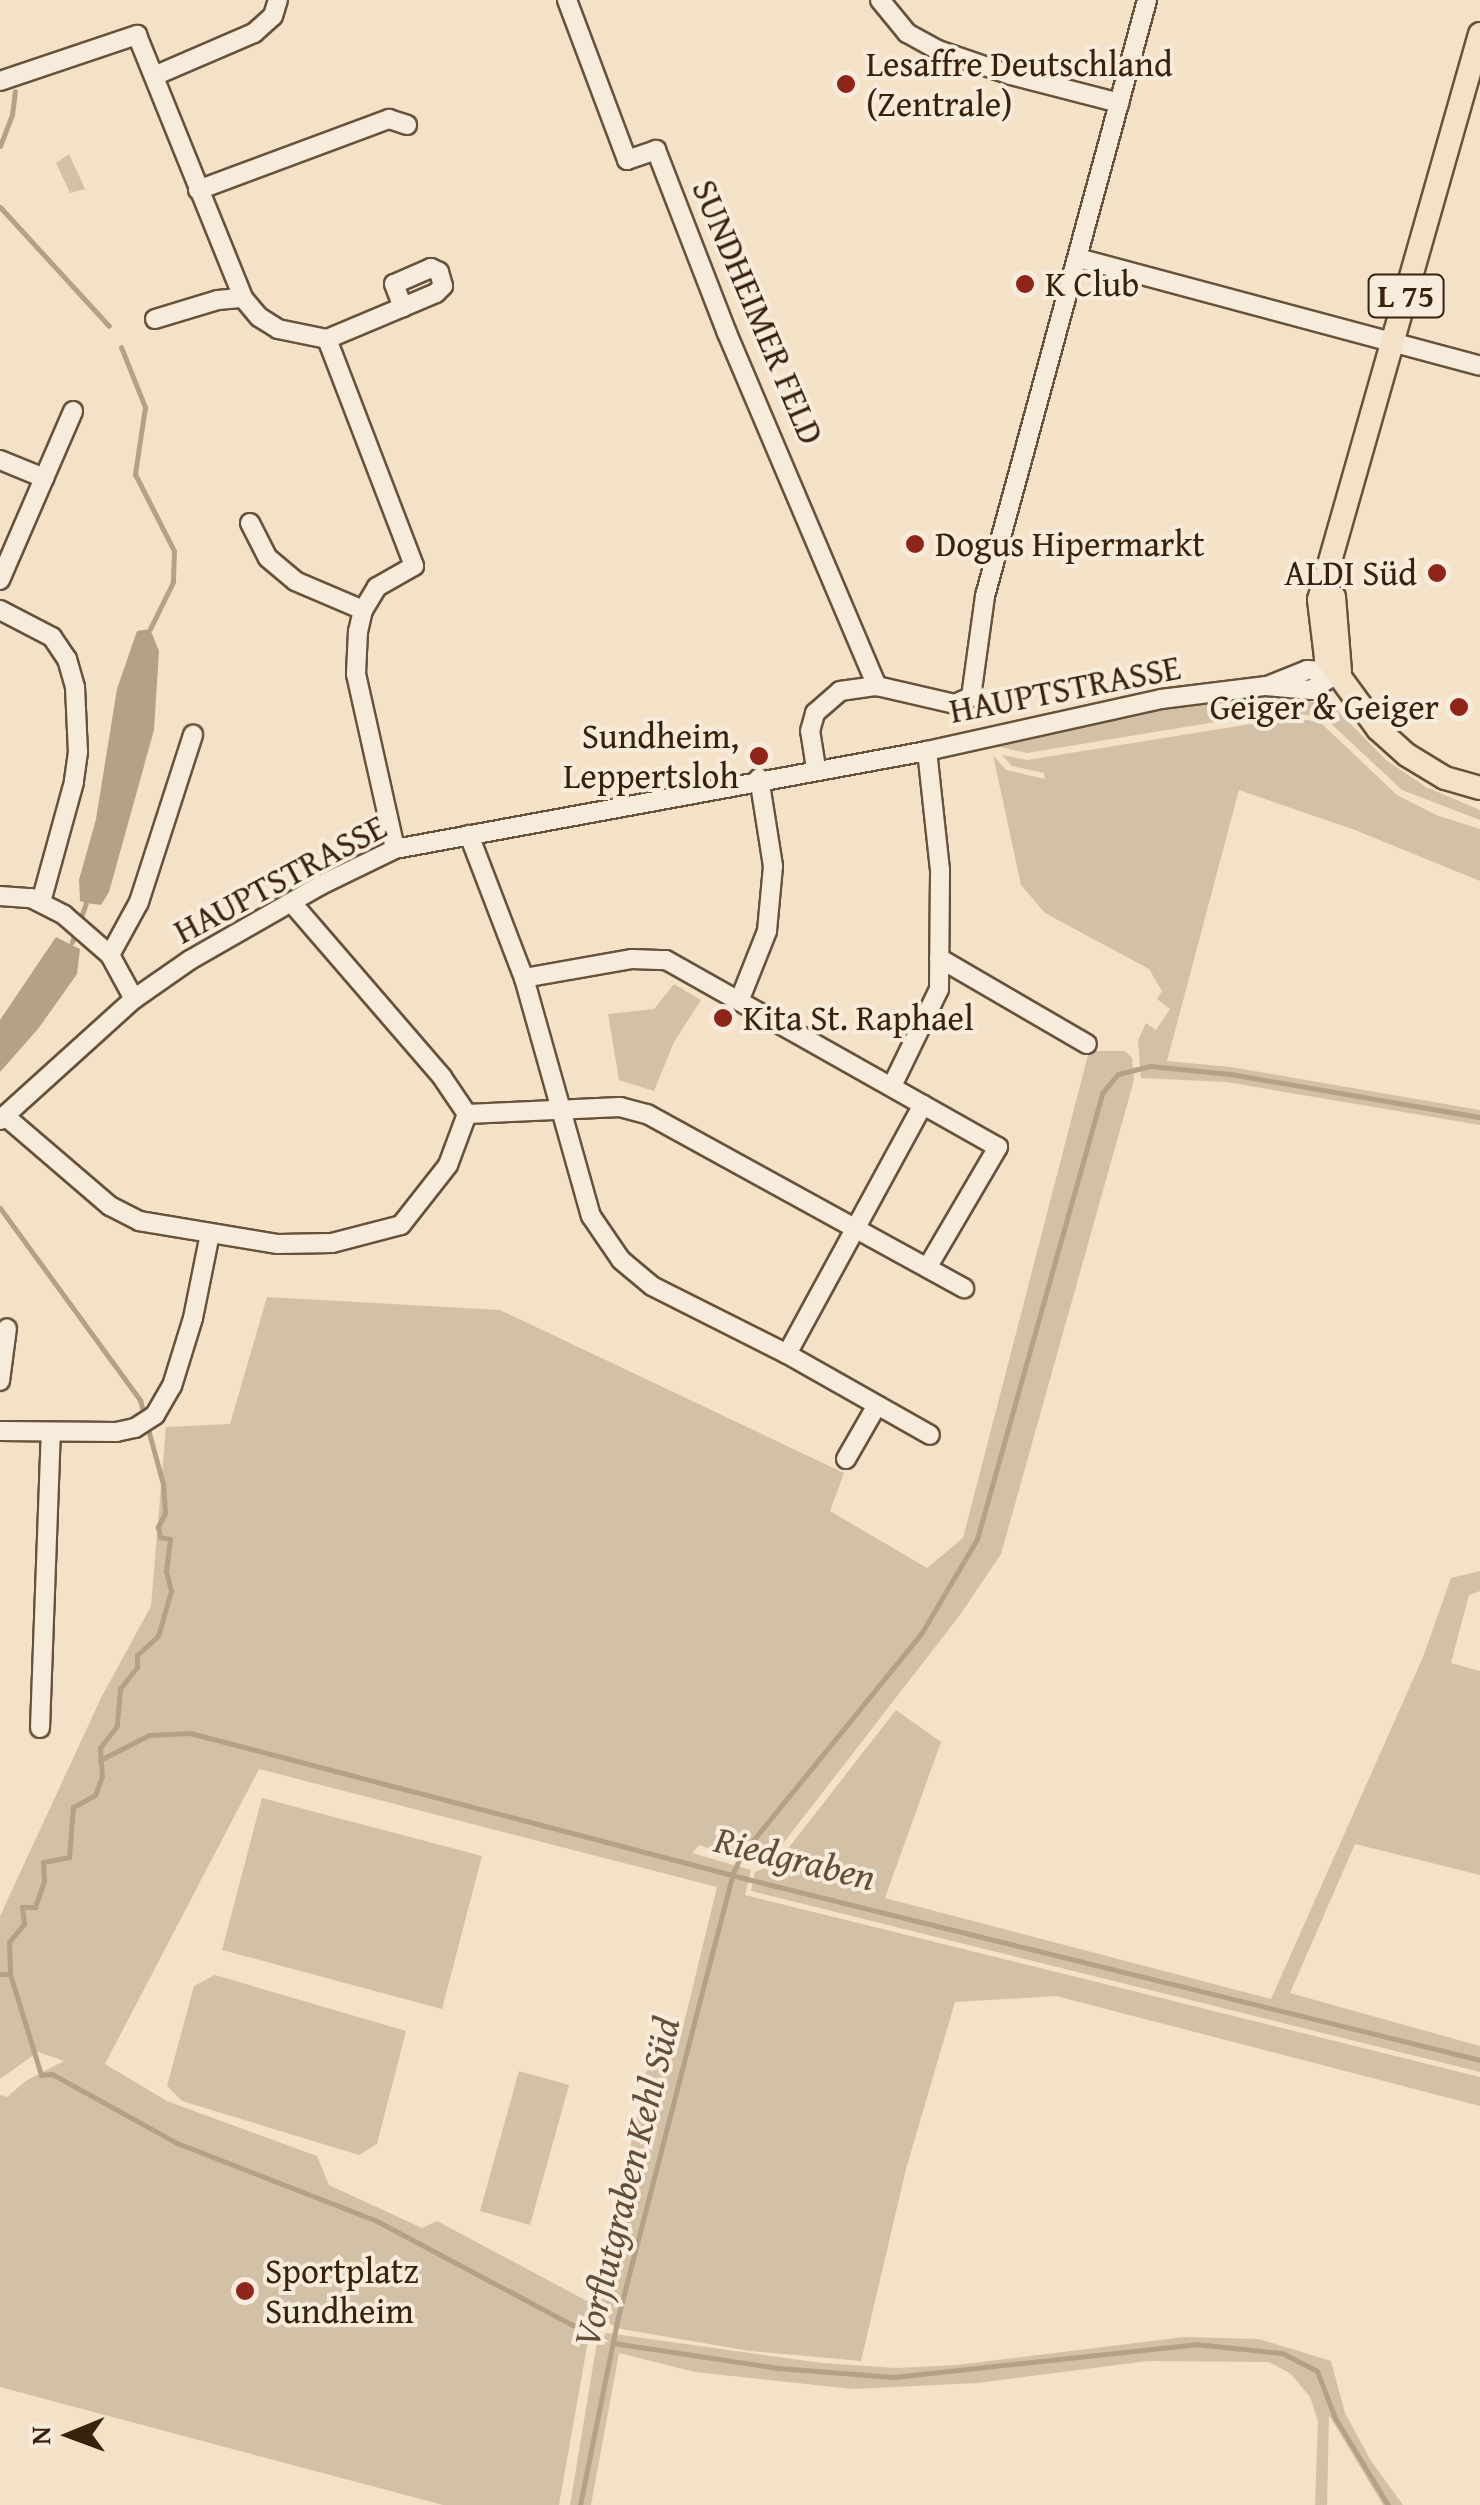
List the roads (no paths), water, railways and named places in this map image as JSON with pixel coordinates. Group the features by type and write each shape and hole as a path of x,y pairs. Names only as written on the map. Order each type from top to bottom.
{"main road":[{"name":"L 75","path":"1480,34 1333,558 1340,672 1378,730 1406,755 1445,778 1480,788"}],"street":[{"path":"154,76 254,33 273,16 278,0"},
{"name":"SUNDHEIMER FELD","path":"567,0 627,160 656,150 727,333 877,686"},
{"path":"880,0 907,33 938,50 1011,75 1119,104"},
{"path":"816,768 810,731 816,713 840,691 877,686 954,704 971,697 985,596 1147,0"},
{"path":"0,81 137,36 243,298 259,317 278,329 327,339 403,308"},
{"path":"198,190 389,119 407,125"},
{"path":"1078,258 1480,366"},
{"path":"155,320 218,300 243,298"},
{"path":"327,339 414,566 377,587 363,610 356,674 395,849"},
{"path":"0,580 74,410"},
{"path":"0,460 44,478"},
{"path":"250,523 268,558 295,581 363,610"},
{"path":"0,610 52,637 67,658 75,687 78,752 74,782 41,902"},
{"name":"HAUPTSTRASSE","path":"3,1118 134,999 218,942 395,849 759,778 927,751 1161,699 1266,686 1311,690 1340,672"},
{"path":"110,955 139,902 193,735"},
{"path":"892,1086 939,989 940,870 927,751"},
{"path":"740,999 767,932 773,866 759,778"},
{"path":"469,835 524,978 591,1216 621,1260 652,1286 787,1354 930,1435"},
{"path":"0,896 22,896 64,915 110,955 134,999"},
{"path":"292,902 442,1077 468,1114"},
{"path":"940,958 1087,1044"},
{"path":"524,978 632,959 666,960 998,1147 928,1268"},
{"path":"787,1354 923,1105"},
{"path":"468,1114 620,1107 647,1114 964,1288"},
{"path":"3,1118 110,1206 139,1221 278,1244 332,1243 401,1226 448,1165 468,1114"},
{"path":"0,1431 51,1434 135,1428 154,1415 177,1369 210,1234"},
{"path":"0,1380 7,1328"},
{"path":"846,1458 878,1405"},
{"path":"40,1728 51,1434"}],"waterway":[{"path":"0,146 12,115 15,91"},
{"path":"0,207 109,326"},
{"path":"121,347 145,407 135,474 174,551 173,582 150,629"},
{"path":"72,942 86,903"},
{"name":"Vorflutgraben Kehl Süd","path":"580,2505 618,2317 732,1875 742,1854 921,1634 977,1539 1102,1093 1118,1074 1150,1066 1230,1074 1480,1117"},
{"path":"0,1208 140,1400 163,1484 165,1513 158,1527 160,1537 170,1539 166,1571 171,1591 158,1636 137,1655 137,1667 120,1689 117,1726 100,1748 102,1776 95,1795 73,1807 69,1857 43,1862 44,1881 35,1907 22,1907 24,1924 9,1942 10,1974 0,1974"},
{"name":"Riedgraben","path":"100,1760 149,1735 190,1733 751,1880 1480,2060"},
{"name":"Vorflutgraben Kehl Süd","path":"10,1974 41,2075 52,2074 177,2143 375,2220 576,2327"},
{"name":"Vorflutgraben Kehl Süd","path":"613,2343 778,2368 894,2377 1196,2344 1282,2353 1317,2371 1335,2418 1388,2505"}],"place":[{"name":"Lesaffre Deutschland (Zentrale)","path":"846,84"},
{"name":"K Club","path":"1025,284"},
{"name":"Dogus Hipermarkt","path":"915,544"},
{"name":"ALDI Süd","path":"1437,573"},
{"name":"Geiger & Geiger","path":"1459,707"},
{"name":"Sundheim, Leppertsloh","path":"759,756"},
{"name":"Kita St. Raphael","path":"723,1018"},
{"name":"Sportplatz Sundheim","path":"245,2291"}]}
